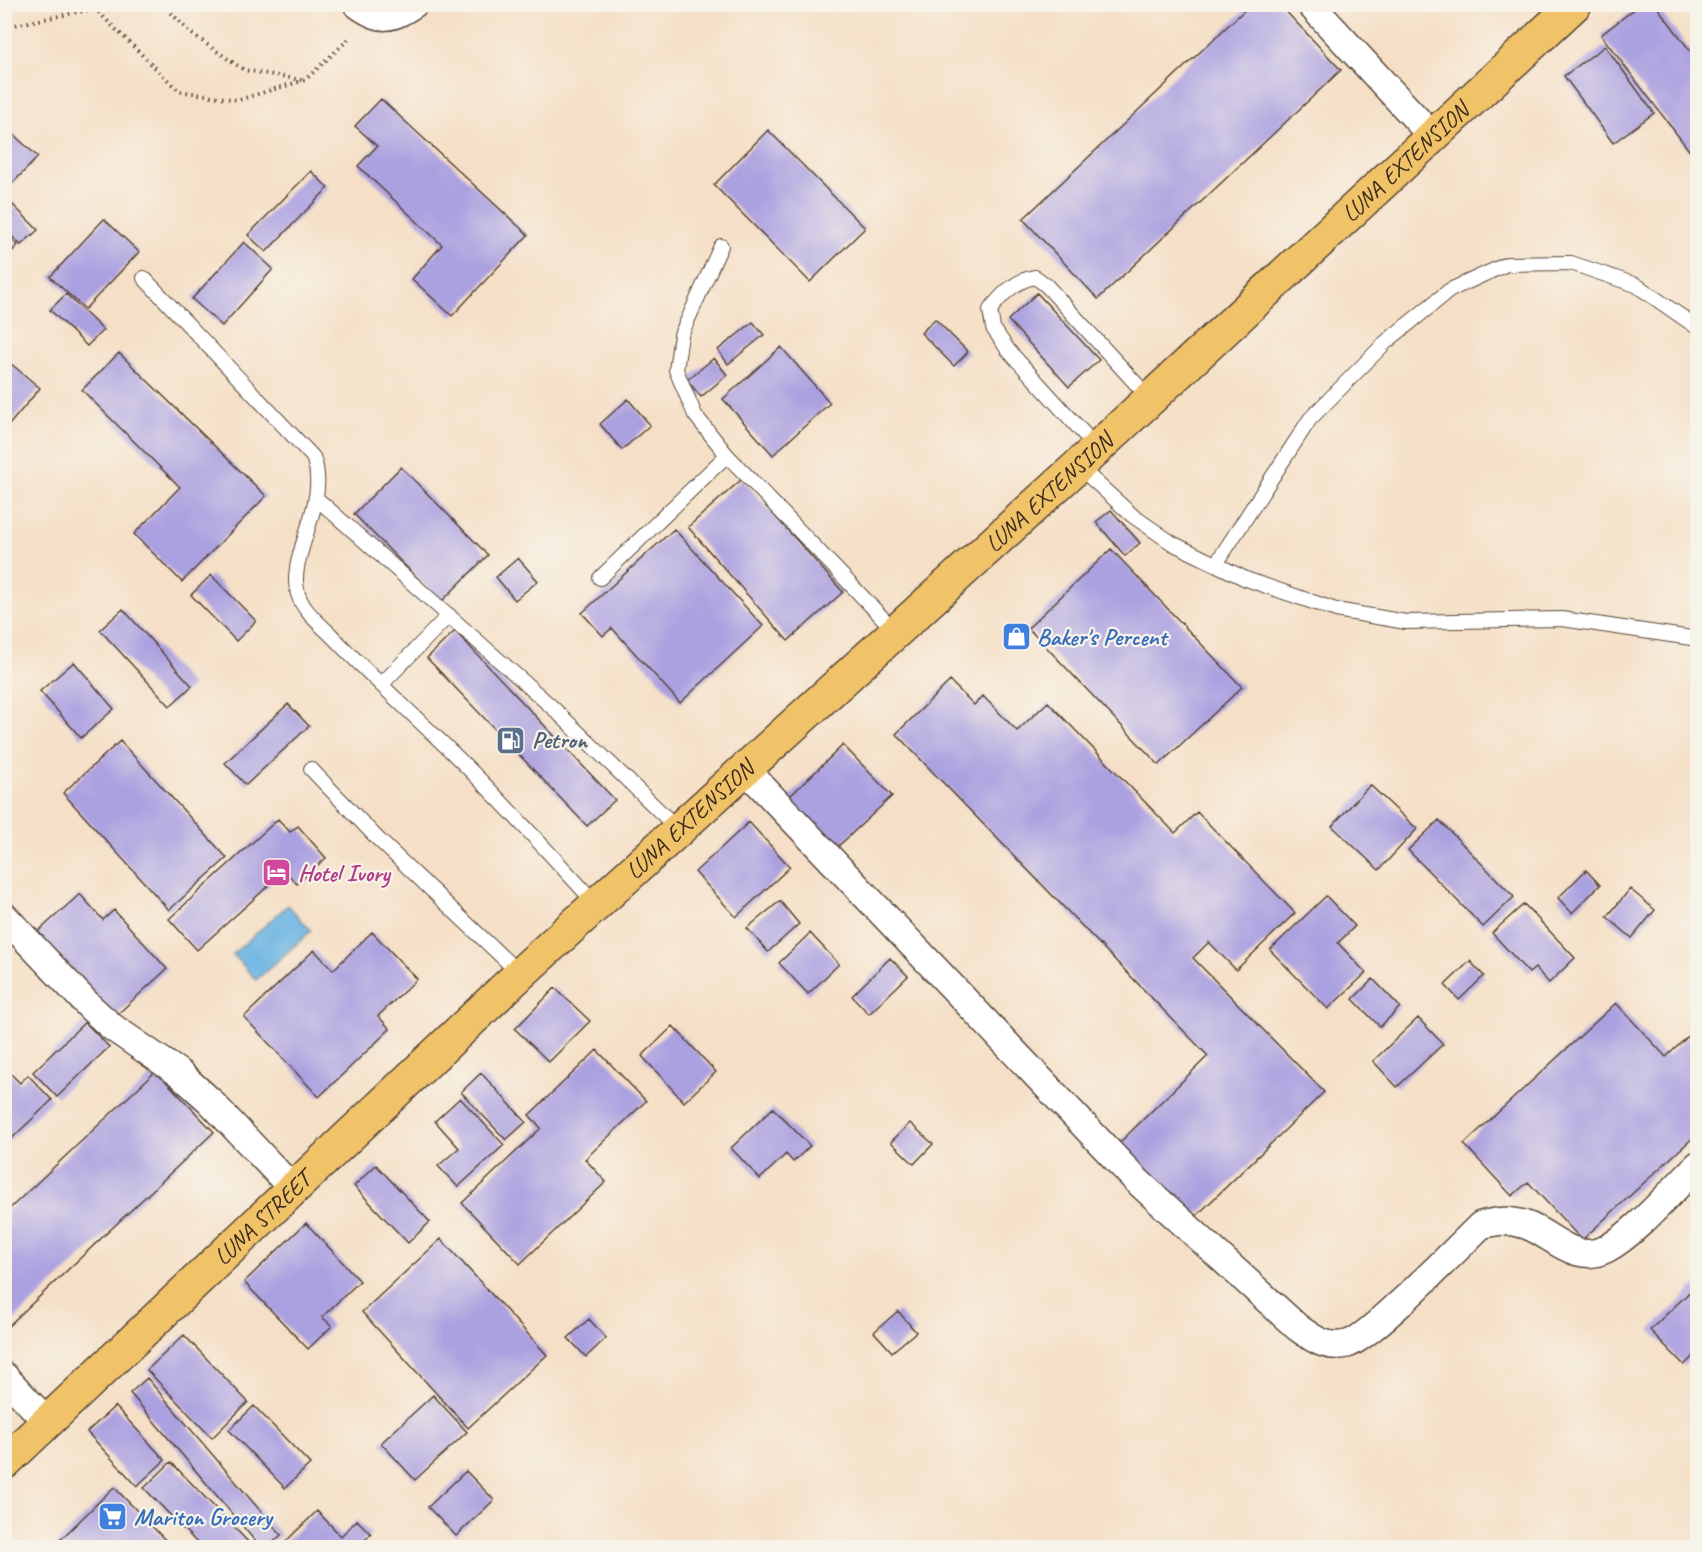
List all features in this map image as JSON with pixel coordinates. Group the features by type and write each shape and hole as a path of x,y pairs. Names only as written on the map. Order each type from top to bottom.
{"highway":[{"name":"LUNA EXTENSION","path":"520,974 896,633 1575,4"},
{"name":"LUNA STREET","path":"4,1464 292,1188 520,974"}],"street":[{"path":"365,10 395,17 414,4"},
{"path":"1310,4 1433,137"},
{"path":"746,770 1135,1179 1297,1327 1319,1343 1348,1344 1372,1328 1481,1225 1500,1220 1527,1225 1560,1246 1583,1254 1604,1251 1641,1220 1698,1165"},
{"path":"4,916 90,1007 112,1027 179,1073 209,1100 292,1188"},
{"path":"4,1376 48,1423"}],"lane":[{"path":"721,246 681,335 676,370 695,415 727,455 896,633"},
{"path":"1216,564 1310,419 1386,342 1450,290 1507,264 1571,263 1636,285 1698,328"},
{"path":"1150,399 1046,285 1035,277 1025,279 998,300 990,310 993,328 1008,350 1133,516 1162,537 1246,579 1336,610 1406,622 1562,619 1698,639"},
{"path":"144,278 303,444 319,472 316,498 297,574 298,594 305,608 470,770 597,904"},
{"path":"600,578 727,455"},
{"path":"316,498 553,708 679,830"},
{"path":"381,685 449,615"},
{"path":"311,769 377,838 520,974"}],"path":[{"path":"90,4 179,91 238,100 306,80 365,10"},
{"path":"163,4 189,32 244,70 306,80"},
{"path":"4,27 95,9"}],"water":[{"path":"288,905 311,931 256,980 233,954"}],"building":[{"path":"1251,4 1279,4 1341,70 1098,299 1023,219"},
{"path":"1641,4 1655,4 1698,61 1698,162 1601,35"},
{"path":"1605,46 1654,113 1613,143 1564,76"},
{"path":"381,99 528,235 452,316 412,279 442,245 358,166 377,146 355,126"},
{"path":"4,126 38,157 4,192"},
{"path":"768,130 865,228 810,282 714,185"},
{"path":"311,171 328,188 266,252 248,235"},
{"path":"12,204 38,230 21,245 4,229 4,212"},
{"path":"104,219 139,252 85,309 50,277"},
{"path":"4,233 18,245 4,260"},
{"path":"244,242 273,269 222,326 192,299"},
{"path":"1037,293 1099,360 1069,387 1008,320"},
{"path":"66,294 103,330 87,346 50,310"},
{"path":"935,319 968,352 954,366 921,333"},
{"path":"753,322 764,335 728,364 718,350"},
{"path":"781,347 830,403 773,455 723,399"},
{"path":"119,353 266,496 182,582 134,534 180,487 82,390"},
{"path":"4,358 40,388 9,425 4,421"},
{"path":"714,358 727,375 701,397 687,380"},
{"path":"628,399 650,425 622,450 600,424"},
{"path":"401,467 488,555 441,602 354,514"},
{"path":"742,479 843,592 788,641 688,527"},
{"path":"1111,510 1140,543 1125,556 1096,522"},
{"path":"674,529 763,626 680,703 612,628 603,636 582,613"},
{"path":"1111,549 1242,687 1159,765 1028,628"},
{"path":"518,558 538,581 515,600 496,577"},
{"path":"211,575 256,621 236,641 191,595"},
{"path":"123,609 192,686 170,706 100,630"},
{"path":"455,631 615,800 587,826 427,658"},
{"path":"74,662 114,709 81,738 40,691"},
{"path":"950,681 974,705 983,696 1017,731 1048,702 1175,833 1197,812 1295,913 1236,970 1209,942 1193,958 1324,1092 1190,1222 1117,1145 1208,1056 896,734"},
{"path":"288,704 309,726 246,785 225,763"},
{"path":"120,741 227,858 169,910 63,793"},
{"path":"843,745 892,796 831,853 783,803"},
{"path":"1370,785 1417,829 1379,870 1332,826"},
{"path":"278,819 290,832 298,826 326,858 297,884 285,871 197,950 169,919"},
{"path":"1439,820 1514,897 1483,927 1408,850"},
{"path":"749,822 790,867 736,917 695,872"},
{"path":"1586,870 1600,885 1572,913 1558,898"},
{"path":"1630,889 1655,910 1632,938 1607,917"},
{"path":"80,894 103,920 114,910 167,969 110,1021 33,936"},
{"path":"1326,896 1355,926 1338,943 1366,973 1328,1009 1270,950"},
{"path":"780,901 799,924 768,952 747,928"},
{"path":"1524,904 1575,958 1549,983 1535,968 1529,973 1492,933"},
{"path":"372,932 417,979 378,1016 390,1029 319,1097 244,1017 314,950 333,970"},
{"path":"810,933 839,964 808,994 779,963"},
{"path":"890,958 908,976 869,1014 852,996"},
{"path":"1470,961 1484,976 1459,1000 1445,985"},
{"path":"1373,979 1400,1007 1380,1027 1353,999"},
{"path":"555,988 590,1021 549,1062 515,1029"},
{"path":"1616,1003 1666,1057 1698,1027 1698,1133 1582,1240 1528,1182 1512,1196 1464,1144"},
{"path":"1418,1018 1443,1044 1397,1087 1373,1061"},
{"path":"85,1022 109,1047 57,1097 33,1072"},
{"path":"673,1026 716,1072 684,1102 642,1056"},
{"path":"597,1050 646,1101 585,1159 606,1182 520,1264 462,1203 541,1128 529,1115"},
{"path":"4,1067 20,1083 28,1075 52,1100 4,1146"},
{"path":"156,1071 214,1132 4,1330 4,1214"},
{"path":"481,1073 526,1122 506,1140 461,1092"},
{"path":"460,1098 504,1145 458,1187 438,1166 459,1148 435,1121"},
{"path":"773,1108 810,1146 793,1162 786,1154 760,1179 731,1148"},
{"path":"910,1123 933,1144 914,1164 891,1142"},
{"path":"376,1165 430,1222 408,1243 354,1186"},
{"path":"306,1223 360,1281 322,1317 332,1326 308,1349 244,1282"},
{"path":"441,1239 547,1355 468,1428 362,1312"},
{"path":"1698,1284 1698,1352 1684,1365 1650,1330"},
{"path":"898,1311 916,1332 892,1352 874,1332"},
{"path":"589,1319 606,1338 586,1357 568,1338"},
{"path":"184,1335 248,1402 212,1438 147,1370"},
{"path":"147,1378 281,1535 267,1548 261,1548 130,1393"},
{"path":"433,1395 467,1432 415,1480 381,1443"},
{"path":"115,1406 165,1460 137,1486 87,1432"},
{"path":"254,1406 310,1464 285,1488 229,1430"},
{"path":"171,1462 254,1548 202,1548 144,1488"},
{"path":"466,1471 494,1500 456,1536 428,1507"},
{"name":"Mariton Grocery","path":"114,1487 173,1548 52,1548"},
{"path":"317,1511 341,1536 357,1520 371,1534 357,1548 279,1548"}],"place":[{"name":"Baker's Percent","path":"1016,637"},
{"name":"Petron","path":"511,740"},
{"name":"Hotel Ivory","path":"277,873"},
{"name":"Mariton Grocery","path":"113,1517"}]}
